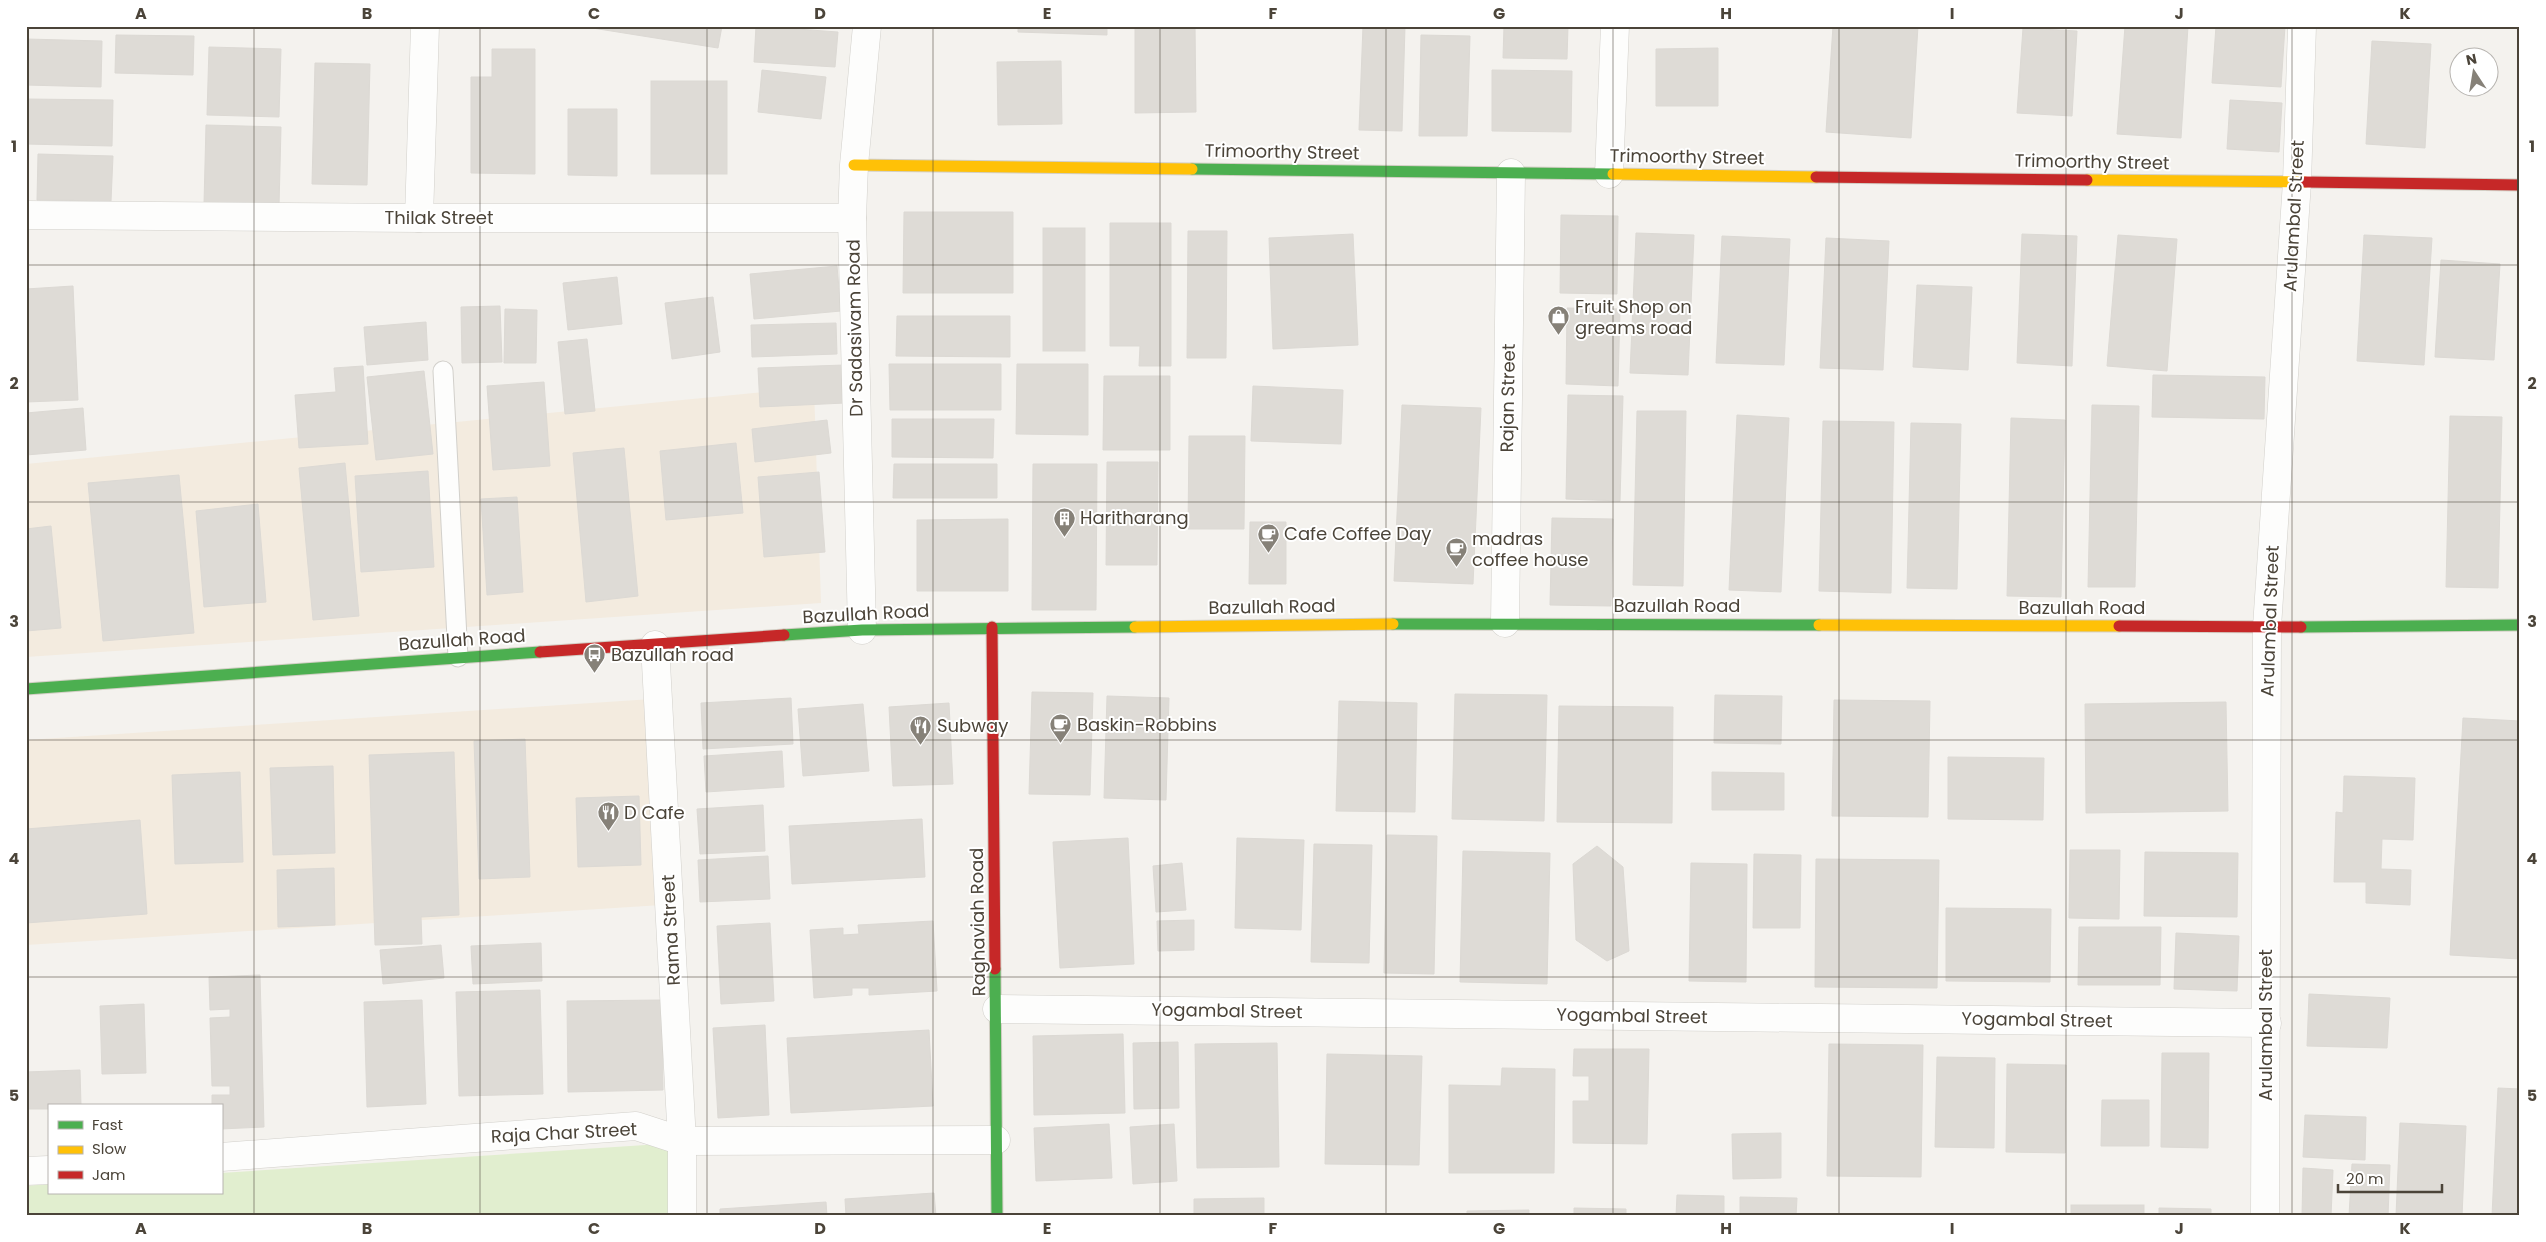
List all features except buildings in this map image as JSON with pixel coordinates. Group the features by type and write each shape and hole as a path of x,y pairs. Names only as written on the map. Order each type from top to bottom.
{"main road":[{"name":"Trimoorthy Street","path":"854,165 2520,185"},
{"name":"Bazullah Road","path":"26,689 458,657 862,630 992,627 1505,623 2267,627 2520,625"},
{"name":"Raghaviah Road","path":"992,627 997,1009 997,1216"}],"street":[{"path":"419,218 425,26"},
{"name":"Dr Sadasivam Road","path":"862,630 852,218 854,165 867,26"},
{"path":"1609,174 1615,26"},
{"name":"Arulambal Street","path":"2265,1216 2267,627 2297,182 2302,26"},
{"name":"Rajan Street","path":"1505,623 1511,173"},
{"name":"Thilak Street","path":"26,215 419,218 852,218"},
{"name":"Rama Street","path":"655,645 682,1141 682,1216"},
{"name":"Yogambal Street","path":"997,1009 2267,1023"},
{"name":"Raja Char Street","path":"222,1157 636,1126 682,1141 996,1140"},
{"path":"26,1171 48,1170"}],"lane":[{"path":"443,370 458,657"}],"shaded area":[{"path":"814,387 821,603 26,657 26,464"},
{"path":"652,699 662,905 26,945 26,740"}],"green space":[{"path":"676,1143 678,1216 26,1216 26,1186 48,1184 48,1194 222,1194 222,1173"}],"traffic: fast":[{"path":"1192,169 1613,174"},
{"path":"1393,624 1819,625"},
{"path":"2301,627 2520,625"},
{"path":"784,635 862,630 1135,627"},
{"path":"26,689 540,652"},
{"path":"995,969 997,1216"}],"traffic: slow":[{"path":"854,165 1192,169"},
{"path":"1613,174 1816,177"},
{"path":"2087,180 2305,182"},
{"path":"1135,627 1393,624"},
{"path":"1819,625 2119,626"}],"traffic: jam":[{"path":"1816,177 2087,180"},
{"path":"2305,182 2520,185"},
{"path":"2119,626 2301,627"},
{"path":"992,627 995,969"},
{"path":"540,652 784,635"}],"place":[{"name":"Fruit Shop on greams road","path":"1559,336"},
{"name":"Haritharang","path":"1064,537"},
{"name":"Cafe Coffee Day","path":"1268,553"},
{"name":"madras coffee house","path":"1456,568"},
{"name":"Bazullah road","path":"595,674"},
{"name":"Baskin-Robbins","path":"1061,744"},
{"name":"Subway","path":"921,745"},
{"name":"D Cafe","path":"608,832"}]}
